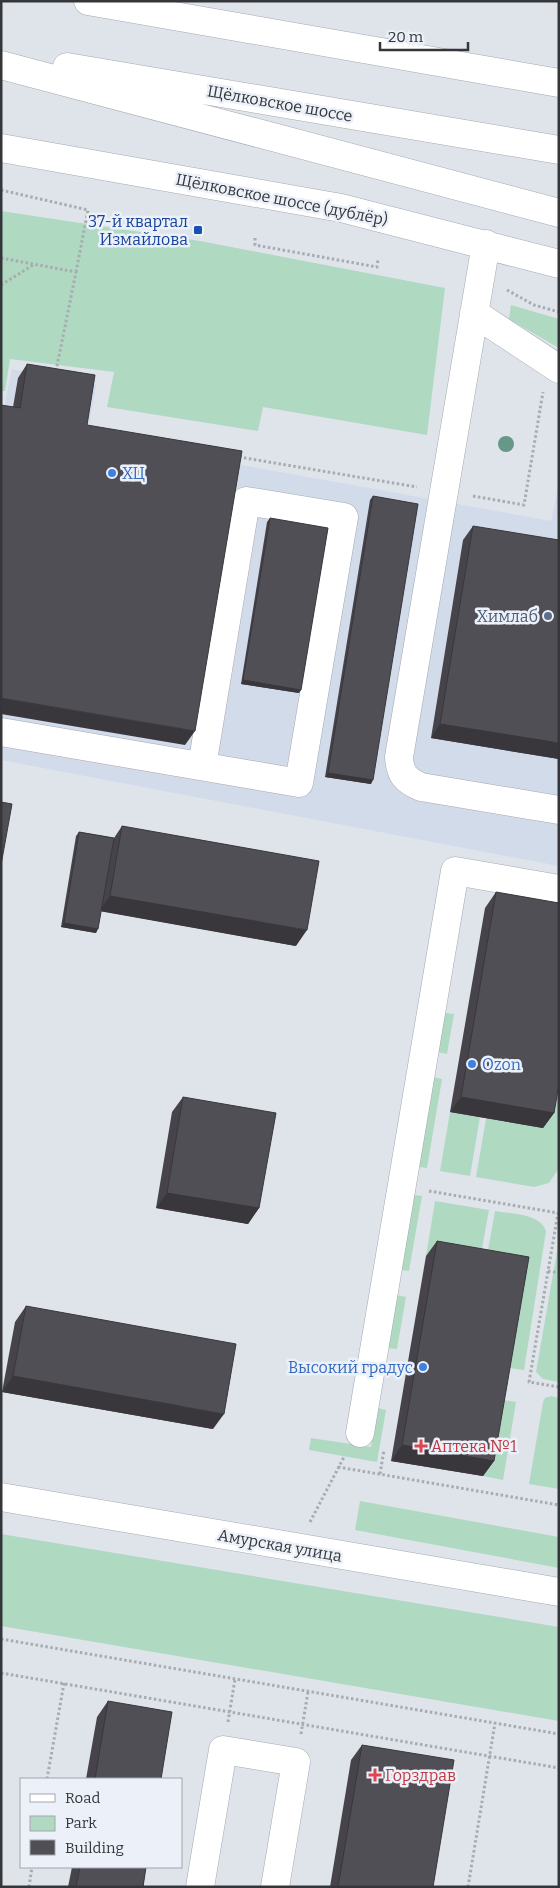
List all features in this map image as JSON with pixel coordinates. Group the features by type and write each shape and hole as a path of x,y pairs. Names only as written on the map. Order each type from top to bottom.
{"main road":[{"path":"88,1 559,82"},
{"name":"Щёлковское шоссе","path":"1,56 559,150"},
{"path":"1,65 559,212"},
{"name":"Щёлковское шоссе (дублёр)","path":"1,148 341,208 559,264"},
{"path":"486,244 399,757 399,771 408,782 421,787 559,810"},
{"path":"474,313 554,365"},
{"path":"1,732 299,783 344,517 246,501 202,766"},
{"path":"360,1433 455,871 559,889"},
{"name":"Амурская улица","path":"1,1497 559,1592"},
{"path":"200,1887 223,1750 296,1762 276,1887"}],"path":[{"path":"1,190 88,210 56,375"},
{"path":"256,238 254,245 377,267 378,259"},
{"path":"1,258 76,272"},
{"path":"1,285 34,264"},
{"path":"481,275 534,305 559,312"},
{"path":"237,457 524,505 554,365"},
{"path":"402,1186 558,1213"},
{"path":"559,1206 529,1382 559,1387"},
{"path":"548,1271 559,1273"},
{"path":"307,1527 338,1467 360,1433"},
{"path":"338,1467 559,1504"},
{"path":"1,1639 559,1734"},
{"path":"1,1673 559,1768"},
{"path":"223,1750 235,1679"},
{"path":"47,1778 64,1683"},
{"path":"296,1762 308,1692"},
{"path":"468,1887 495,1723"},
{"path":"29,1887 32,1868"}],"shaded area":[{"path":"12,369 96,385 87,437 551,521 559,483 559,866 1,760 1,409 4,409"}],"green space":[{"path":"1,211 200,241 445,288 427,435 263,407 258,431 107,407 114,372 10,359 5,391 1,391"},
{"path":"511,305 559,319 559,348 509,319"},
{"path":"445,1013 454,1014 447,1054 438,1052"},
{"path":"559,1046 559,1168 549,1183 534,1187 476,1177 486,1119"},
{"path":"434,1077 442,1079 427,1168 419,1167"},
{"path":"450,1112 480,1117 470,1176 440,1171"},
{"path":"414,1195 422,1196 409,1271 401,1270"},
{"path":"435,1201 489,1210 479,1265 426,1256"},
{"path":"495,1211 524,1215 538,1221 546,1231 524,1370 502,1367 485,1267"},
{"path":"559,1240 559,1382 543,1379 536,1372"},
{"path":"397,1295 406,1297 397,1349 388,1348"},
{"path":"551,1396 559,1398 559,1489 529,1484 543,1402 545,1398"},
{"path":"496,1399 516,1402 503,1480 483,1476"},
{"path":"378,1408 386,1410 377,1462 309,1450 311,1438 371,1447"},
{"path":"360,1501 559,1537 559,1568 355,1530"},
{"path":"1,1534 559,1627 559,1721 1,1626"}],"building":[{"path":"27,364 95,375 87,425 242,451 195,731 1,698 1,405 20,408"},
{"path":"373,496 418,504 373,780 328,773"},
{"path":"270,518 328,528 301,690 243,680"},
{"path":"473,526 559,540 559,743 440,724"},
{"path":"1,802 12,804 1,865"},
{"path":"122,826 319,861 307,930 110,896"},
{"path":"79,832 114,838 98,929 64,923"},
{"path":"496,892 559,903 559,1084 554,1113 461,1097"},
{"path":"183,1097 276,1113 259,1208 167,1193"},
{"path":"437,1241 529,1257 494,1461 402,1445"},
{"path":"26,1306 236,1344 224,1414 13,1376"},
{"path":"108,1701 172,1712 161,1778 95,1778"},
{"path":"362,1745 454,1760 433,1887 338,1887"},
{"path":"80,1868 146,1868 143,1887 76,1887"}],"place":[{"name":"37-й квартал Измайлова","path":"198,230"},
{"name":"ХЦ","path":"112,473"},
{"name":"Химлаб","path":"548,616"},
{"name":"Ozon","path":"472,1064"},
{"name":"Высокий градус","path":"423,1367"},
{"name":"Аптека №1","path":"421,1446"},
{"name":"Горздрав","path":"375,1775"}]}
